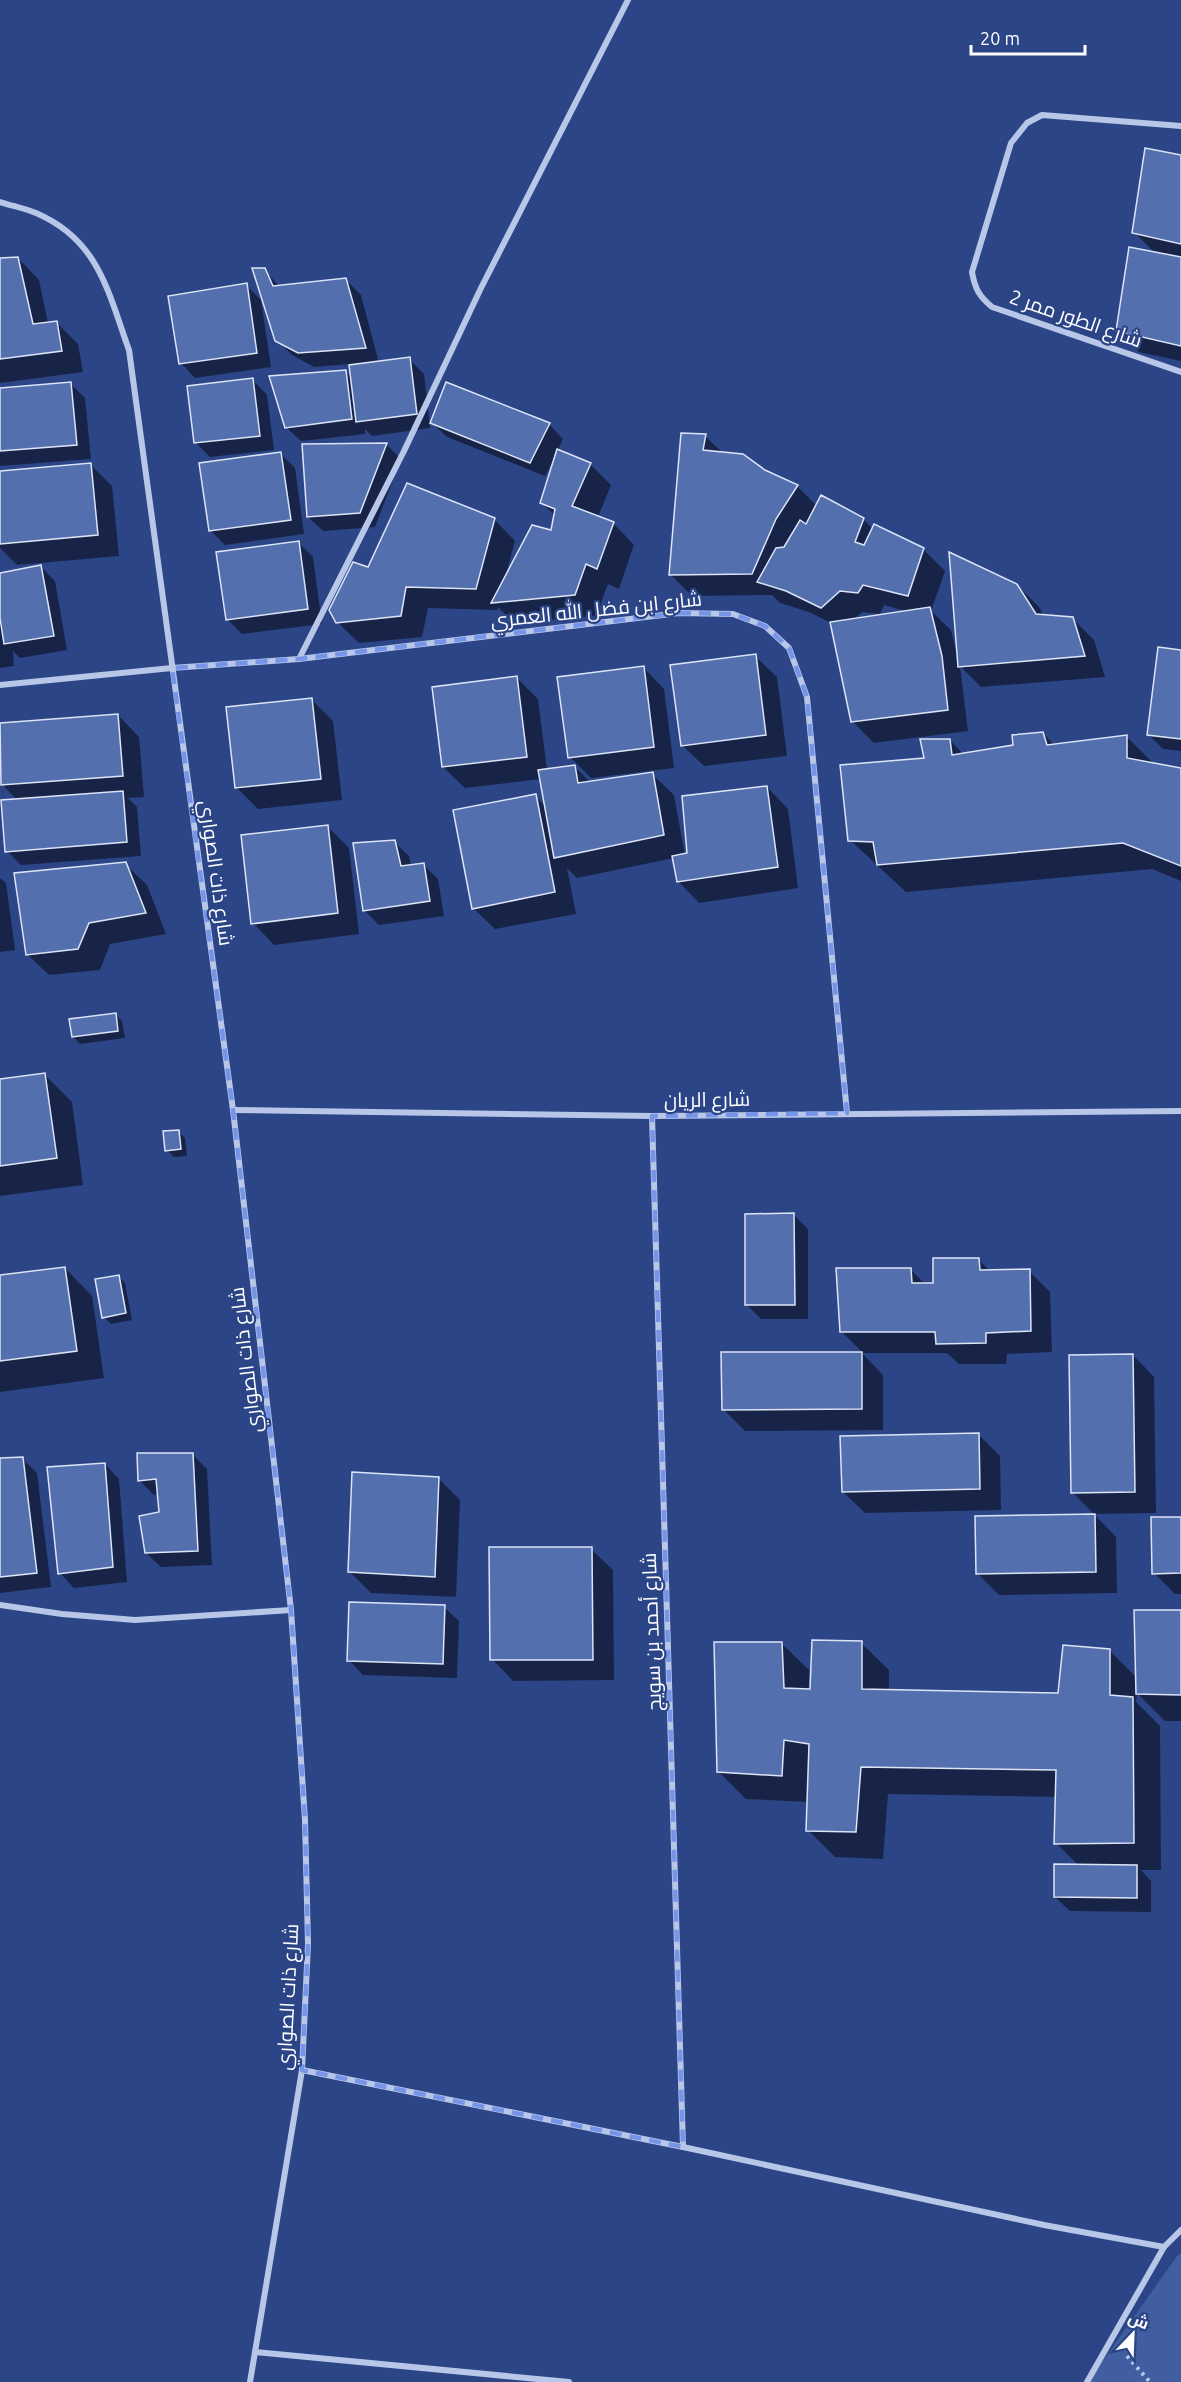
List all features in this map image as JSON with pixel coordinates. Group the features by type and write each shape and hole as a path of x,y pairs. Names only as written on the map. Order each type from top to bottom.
{"street":[{"path":"298,659 404,452 481,288 628,0"},
{"name":"شارع الطور ممر 2","path":"1181,126 1042,116 1027,123 1011,143 972,272 975,289 981,298 992,307 1181,372"},
{"name":"شارع ذات الصواري","path":"0,202 37,214 77,239 100,268 129,350 233,1110 291,1610 305,1820 308,1944 302,2070 250,2382"},
{"name":"شارع ابن فضل الله العمري","path":"0,685 172,668 298,659 679,613 733,614 765,626 789,648 807,698 847,1113"},
{"name":"شارع الريان","path":"233,1110 652,1116 1181,1112"},
{"name":"شارع أحمد بن سويج","path":"652,1116 683,2147"},
{"path":"0,1605 62,1614 135,1620 291,1610"},
{"path":"302,2070 683,2147 1044,2225 1164,2247"},
{"path":"1087,2382 1164,2247 1181,2230"},
{"path":"255,2352 569,2382"}],"path":[{"path":"1112,2340 1150,2382"}],"highlighted area":[{"path":"679,613 733,614 765,626 789,648 807,697 847,1113 652,1116 683,2147 302,2070 308,1944 305,1820 291,1610 233,1110 172,668 299,659"}],"shaded area":[{"path":"1181,2253 1181,2382 1088,2382 1177,2256"}],"building":[{"path":"1145,148 1181,155 1181,244 1132,233"},
{"path":"1129,247 1181,257 1181,346 1116,331"},
{"path":"18,257 33,324 57,321 62,351 0,359 0,258"},
{"path":"252,268 265,268 273,286 346,278 366,348 298,353 275,341"},
{"path":"247,283 257,353 179,364 168,296"},
{"path":"410,357 417,414 356,422 349,365"},
{"path":"346,370 352,419 285,428 269,376"},
{"path":"253,378 260,436 194,443 187,386"},
{"path":"71,382 77,445 0,451 0,388"},
{"path":"446,382 550,423 530,463 430,423"},
{"path":"681,433 706,434 703,450 743,454 765,470 798,485 776,519 752,574 669,575"},
{"path":"387,443 360,513 307,517 302,444"},
{"path":"557,449 591,463 572,506 614,522 597,569 586,564 575,595 491,603 532,525 551,530 555,509 540,503"},
{"path":"281,452 291,520 209,531 199,463"},
{"path":"91,463 98,535 0,544 0,471"},
{"path":"407,483 495,518 476,589 406,587 401,616 336,623 329,610 353,562 368,567"},
{"path":"821,495 864,518 855,542 864,545 874,524 924,548 908,596 863,585 858,593 840,591 821,608 786,591 757,582 776,548 784,547 800,520 806,524"},
{"path":"299,541 308,609 226,620 216,552"},
{"path":"949,552 1017,584 1036,614 1073,617 1085,656 958,667"},
{"path":"41,565 54,636 4,644 0,618 0,573"},
{"path":"930,607 942,656 948,710 851,722 830,622"},
{"path":"1158,647 1181,650 1181,739 1147,735"},
{"path":"756,654 766,735 681,746 670,665"},
{"path":"644,666 654,747 568,758 557,677"},
{"path":"517,676 527,757 442,767 432,687"},
{"path":"312,698 321,779 235,788 226,707"},
{"path":"118,714 123,776 1,785 0,723"},
{"path":"1043,732 1047,745 1127,735 1127,758 1181,768 1181,866 1123,843 877,865 873,842 848,841 840,765 924,758 920,739 950,739 952,755 1013,745 1012,735"},
{"path":"575,765 578,783 653,772 664,835 554,858 538,770"},
{"path":"767,786 778,867 677,882 672,856 687,853 682,796"},
{"path":"123,791 127,842 5,852 1,800"},
{"path":"536,794 555,892 472,909 453,810"},
{"path":"328,825 338,913 251,924 241,835"},
{"path":"395,840 401,866 424,863 430,901 363,911 353,843"},
{"path":"126,862 146,913 89,923 78,949 26,955 14,873"},
{"path":"116,1013 118,1031 72,1037 69,1019"},
{"path":"45,1073 57,1158 0,1166 0,1079"},
{"path":"179,1130 181,1149 165,1151 163,1131"},
{"path":"794,1213 795,1305 745,1305 745,1214"},
{"path":"933,1258 979,1258 980,1270 1030,1269 1031,1331 986,1333 986,1343 936,1344 935,1332 840,1332 836,1268 911,1268 912,1283 933,1283"},
{"path":"65,1267 77,1351 0,1361 0,1275"},
{"path":"119,1275 126,1313 102,1318 95,1279"},
{"path":"721,1352 862,1352 862,1409 722,1410"},
{"path":"1133,1354 1135,1492 1071,1493 1069,1355"},
{"path":"979,1433 980,1489 842,1492 840,1436"},
{"path":"137,1453 193,1453 198,1551 145,1553 139,1516 159,1512 156,1479 138,1481"},
{"path":"23,1457 37,1573 0,1577 0,1458"},
{"path":"105,1463 113,1567 58,1574 47,1467"},
{"path":"352,1472 439,1477 435,1577 348,1572"},
{"path":"1095,1514 1096,1572 976,1574 975,1516"},
{"path":"1151,1517 1181,1517 1181,1573 1152,1574"},
{"path":"489,1547 592,1547 593,1660 490,1660"},
{"path":"349,1602 445,1605 443,1664 347,1661"},
{"path":"1134,1610 1181,1610 1181,1695 1136,1694"},
{"path":"812,1640 862,1641 862,1689 1058,1693 1063,1645 1110,1649 1110,1695 1133,1697 1134,1843 1054,1844 1056,1770 861,1767 856,1832 806,1831 809,1744 784,1740 782,1776 717,1772 714,1642 782,1642 784,1688 810,1689"},
{"path":"1054,1864 1137,1865 1137,1898 1054,1897"}]}
